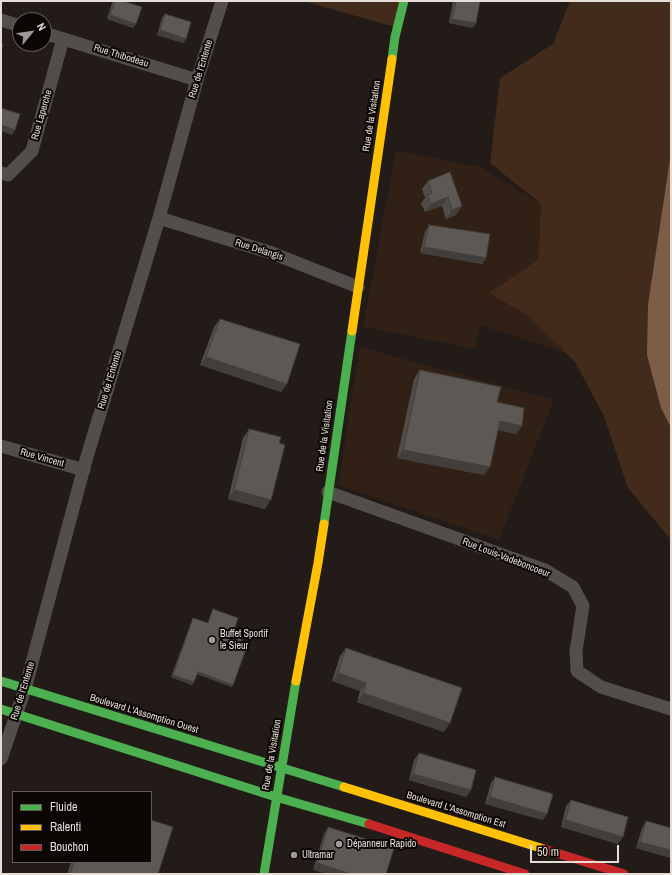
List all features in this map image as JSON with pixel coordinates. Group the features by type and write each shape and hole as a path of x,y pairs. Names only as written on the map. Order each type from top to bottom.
{"street":[{"name":"Rue de l'Entente","path":"1,758 25,689 84,470 159,218 197,80 222,1"},
{"name":"Rue de la Visitation","path":"264,874 281,768 318,563 395,37 404,1"},
{"path":"1,20 12,23"},
{"name":"Rue Thibodeau","path":"52,35 197,80"},
{"name":"Rue Laperche","path":"1,173 8,175 32,151 64,39"},
{"name":"Rue Delangis","path":"159,218 272,254 358,287"},
{"name":"Rue Vincent","path":"1,446 84,470"},
{"name":"Rue Louis-Vadeboncoeur","path":"328,492 544,570 573,587 583,606 576,651 577,671 601,687 671,709"},
{"name":"Boulevard L'Assomption Ouest","path":"1,681 281,768"},
{"path":"1,709 276,797 379,823 525,874"},
{"name":"Boulevard L'Assomption Est","path":"281,768 385,803 619,873"}],"shaded area":[{"path":"303,1 402,1 395,27"},
{"path":"570,1 671,1 671,152 648,304 661,408 671,428 671,540 628,488 604,416 575,362 530,317 489,293 538,260 539,248 541,204 490,163 500,78 553,44"},
{"path":"396,150 483,168 541,204 590,361 480,325 475,349 363,327"},
{"path":"671,152 671,428 661,408 647,355 648,304"},
{"path":"360,347 554,400 499,540 338,485"}],"building":[{"path":"115,1 123,1 142,7 136,24 110,15"},
{"path":"456,1 480,1 476,23 452,19"},
{"path":"165,14 191,22 186,39 160,30"},
{"path":"1,108 20,114 15,130 1,125"},
{"path":"450,172 462,206 452,210 448,197 431,204 427,195 432,193 428,181"},
{"path":"429,225 490,234 486,258 424,247"},
{"path":"220,319 300,344 287,384 206,357"},
{"path":"420,370 501,387 497,402 524,408 522,426 500,421 490,467 403,450"},
{"path":"249,429 281,437 279,443 285,445 271,500 234,490"},
{"name":"Buffet Sportif le Sieur","path":"213,609 238,618 235,627 246,649 233,685 198,672 194,682 173,675 193,618 208,623"},
{"path":"346,648 462,688 450,723 363,693 366,683 338,673"},
{"path":"419,753 476,770 471,790 413,774"},
{"path":"495,777 553,794 547,814 490,797"},
{"path":"571,800 628,817 623,837 565,820"},
{"path":"152,820 173,827 158,874 70,874 74,863 152,863"},
{"path":"646,821 671,828 671,850 640,842"},
{"name":"Dépanneur Rapido","path":"328,827 394,848 386,874 351,874 317,863"}],"traffic: fast":[{"path":"392,59 395,37 404,1"},
{"path":"324,524 352,331"},
{"path":"1,681 344,787"},
{"path":"264,874 296,681"},
{"path":"1,709 276,797 369,824"}],"traffic: slow":[{"path":"352,331 392,59"},
{"path":"296,681 324,524"},
{"path":"344,787 544,849"}],"traffic: jam":[{"path":"369,824 525,874"},
{"path":"544,849 624,874"}],"place":[{"name":"Buffet Sportif le Sieur","path":"212,640"},
{"name":"Dépanneur Rapido","path":"339,844"},
{"name":"Ultramar","path":"294,855"}]}
